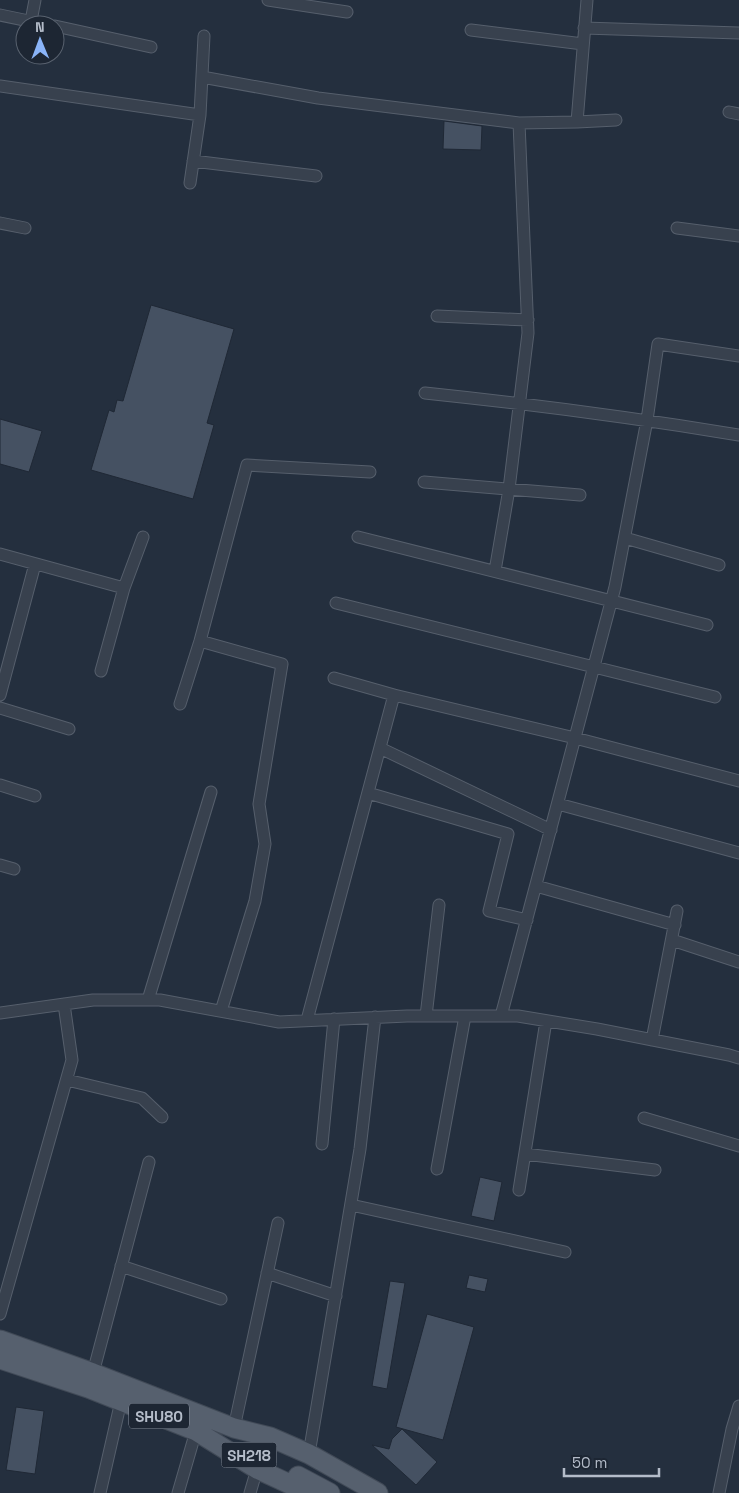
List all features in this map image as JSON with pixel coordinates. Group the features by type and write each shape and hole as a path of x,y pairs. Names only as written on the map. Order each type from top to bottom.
{"main road":[{"name":"SHU80","path":"0,1340 93,1373 234,1428 270,1438 306,1473"},
{"name":"SHU80","path":"0,1359 88,1388 196,1431 257,1469 306,1473 378,1493"},
{"name":"SH218","path":"196,1431 306,1473 333,1479 356,1493"},
{"name":"SH218","path":"306,1473 330,1493"}],"street":[{"path":"33,15 35,0"},
{"path":"268,0 347,12"},
{"path":"577,122 588,0"},
{"path":"0,15 15,18"},
{"path":"65,28 151,47"},
{"path":"584,28 739,33"},
{"path":"471,30 583,44"},
{"path":"190,183 200,115 204,36"},
{"path":"202,77 318,98 519,123 616,120"},
{"path":"0,86 200,115"},
{"path":"495,571 509,489 528,333 519,123"},
{"path":"193,161 316,176"},
{"path":"0,223 25,228"},
{"path":"677,228 739,236"},
{"path":"437,316 528,320"},
{"path":"501,1016 612,601 647,420 658,344 739,356"},
{"path":"425,393 520,403 647,420 739,435"},
{"path":"180,704 200,641 247,465 370,472"},
{"path":"424,482 580,495"},
{"path":"101,671 124,588 142,537"},
{"path":"358,537 707,626"},
{"path":"625,538 719,565"},
{"path":"0,554 124,588"},
{"path":"0,695 35,564"},
{"path":"336,603 716,697"},
{"path":"200,641 282,664 259,804 265,844 257,892 221,1011"},
{"path":"334,678 394,695 575,738 739,781"},
{"path":"308,1020 394,695"},
{"path":"0,708 69,729"},
{"path":"380,748 551,830"},
{"path":"0,785 35,796"},
{"path":"148,1000 211,792"},
{"path":"368,793 508,834 489,911 527,920"},
{"path":"558,804 739,852"},
{"path":"0,865 14,869"},
{"path":"536,886 675,925"},
{"path":"426,1016 439,905"},
{"path":"652,1040 678,911"},
{"path":"672,940 739,962"},
{"path":"0,1013 93,1000 160,1000 279,1022 375,1017 518,1016 739,1058"},
{"path":"0,1314 72,1060 64,1004"},
{"path":"437,1169 465,1016"},
{"path":"306,1473 360,1149 375,1017"},
{"path":"322,1144 334,1019"},
{"path":"519,1190 546,1020"},
{"path":"67,1080 142,1098 162,1117"},
{"path":"644,1118 739,1146"},
{"path":"524,1154 655,1170"},
{"path":"93,1373 149,1162"},
{"path":"351,1205 565,1252"},
{"path":"234,1428 278,1224"},
{"path":"121,1266 221,1298"},
{"path":"267,1273 336,1296"},
{"path":"100,1493 121,1401"},
{"path":"719,1493 732,1429 739,1406"},
{"path":"178,1493 196,1431"},
{"path":"250,1493 257,1469"}],"building":[{"path":"444,121 482,126 481,150 443,149"},
{"path":"151,305 234,329 207,423 214,425 193,499 91,470 109,410 114,412 117,400 123,401"},
{"path":"0,419 42,431 29,472 0,464"},
{"path":"480,1177 502,1182 494,1221 471,1216"},
{"path":"469,1275 488,1279 485,1292 466,1288"},
{"path":"390,1281 405,1283 387,1389 372,1386"},
{"path":"427,1314 474,1327 443,1440 396,1427"},
{"path":"16,1407 44,1411 35,1474 6,1470"},
{"path":"402,1429 437,1462 416,1485 372,1445 389,1449 392,1439"}]}
